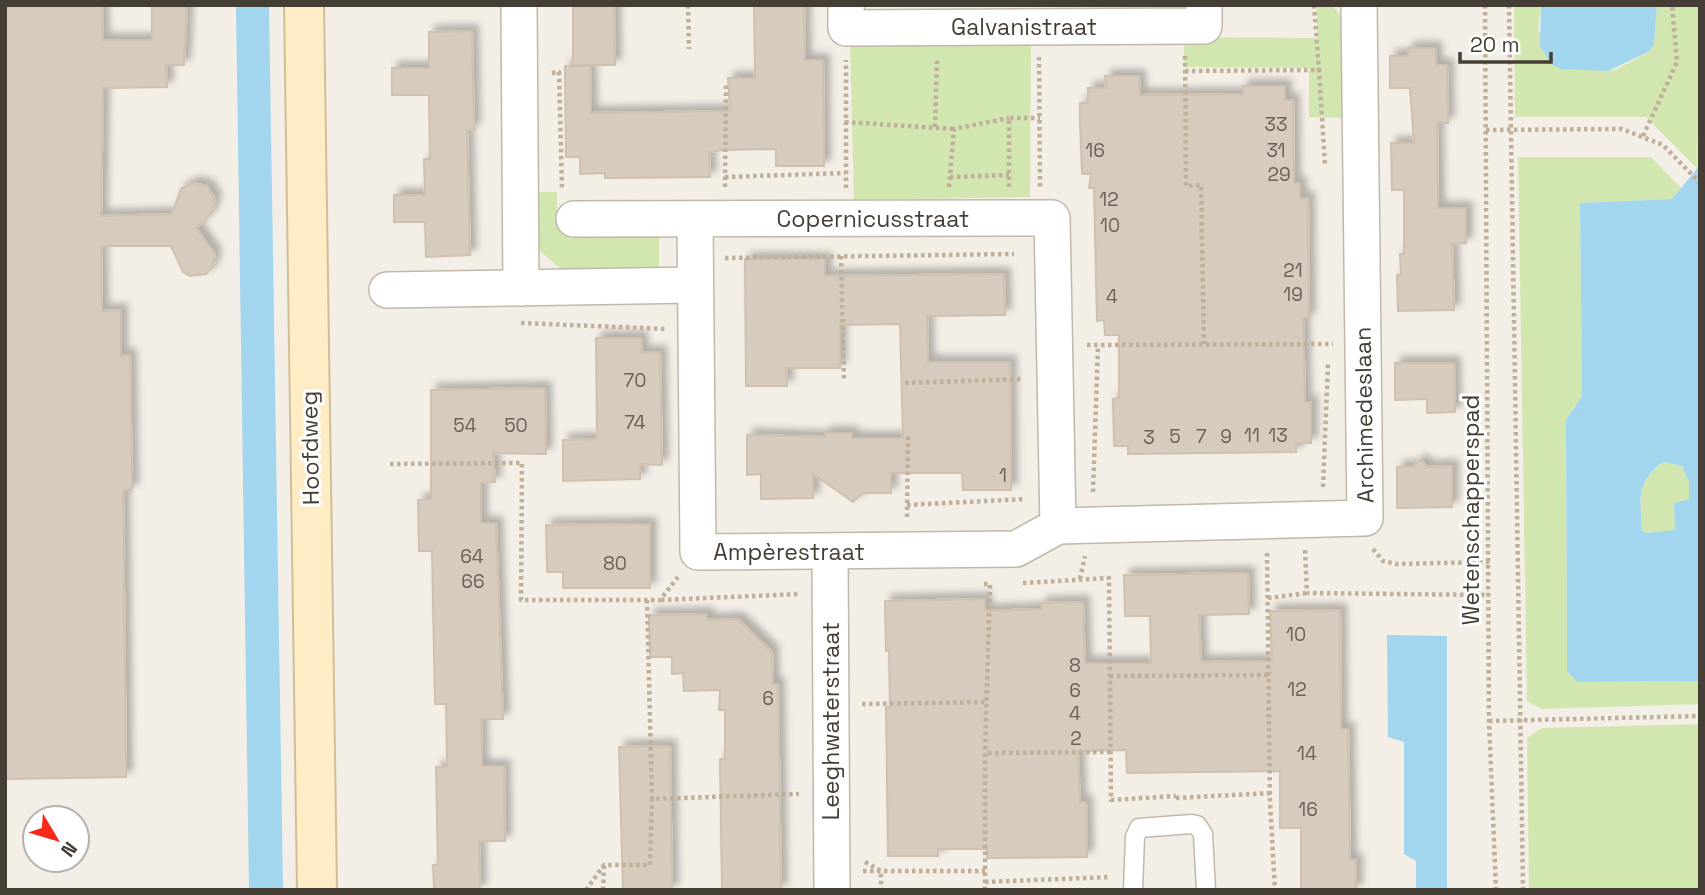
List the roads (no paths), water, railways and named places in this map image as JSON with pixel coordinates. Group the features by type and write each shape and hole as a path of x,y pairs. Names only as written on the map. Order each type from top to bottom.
{"main road":[{"name":"Hoofdweg","path":"304,5 317,890"}],"street":[{"path":"519,5 521,288"},
{"name":"Archimedeslaan","path":"1058,526 1365,518 1359,5"},
{"name":"Galvanistraat","path":"846,16 937,27 1039,27 1194,16"},
{"name":"Copernicusstraat","path":"695,219 1052,218 1058,526"},
{"path":"574,219 695,219"},
{"name":"Ampèrestraat","path":"695,219 698,552 830,553 1016,549 1058,526"},
{"path":"387,290 695,285"},
{"name":"Leeghwaterstraat","path":"830,553 830,593 847,705 831,793 832,880"}],"lane":[{"path":"1133,883 1135,837 1139,828 1192,824 1201,829 1206,890"}],"water":[{"path":"236,5 269,5 283,890 249,890"},
{"path":"1541,5 1657,5 1654,44 1650,51 1608,71 1561,69 1551,64 1540,46"},
{"path":"1700,165 1700,681 1577,682 1567,671 1566,420 1582,396 1580,203 1672,199","holes":["1663,462 1682,466 1689,482 1689,499 1674,503 1675,530 1645,533 1642,529 1641,508 1644,484 1654,469"]},
{"path":"1387,635 1447,636 1447,890 1416,890 1416,861 1404,854 1404,742 1388,737"}]}
